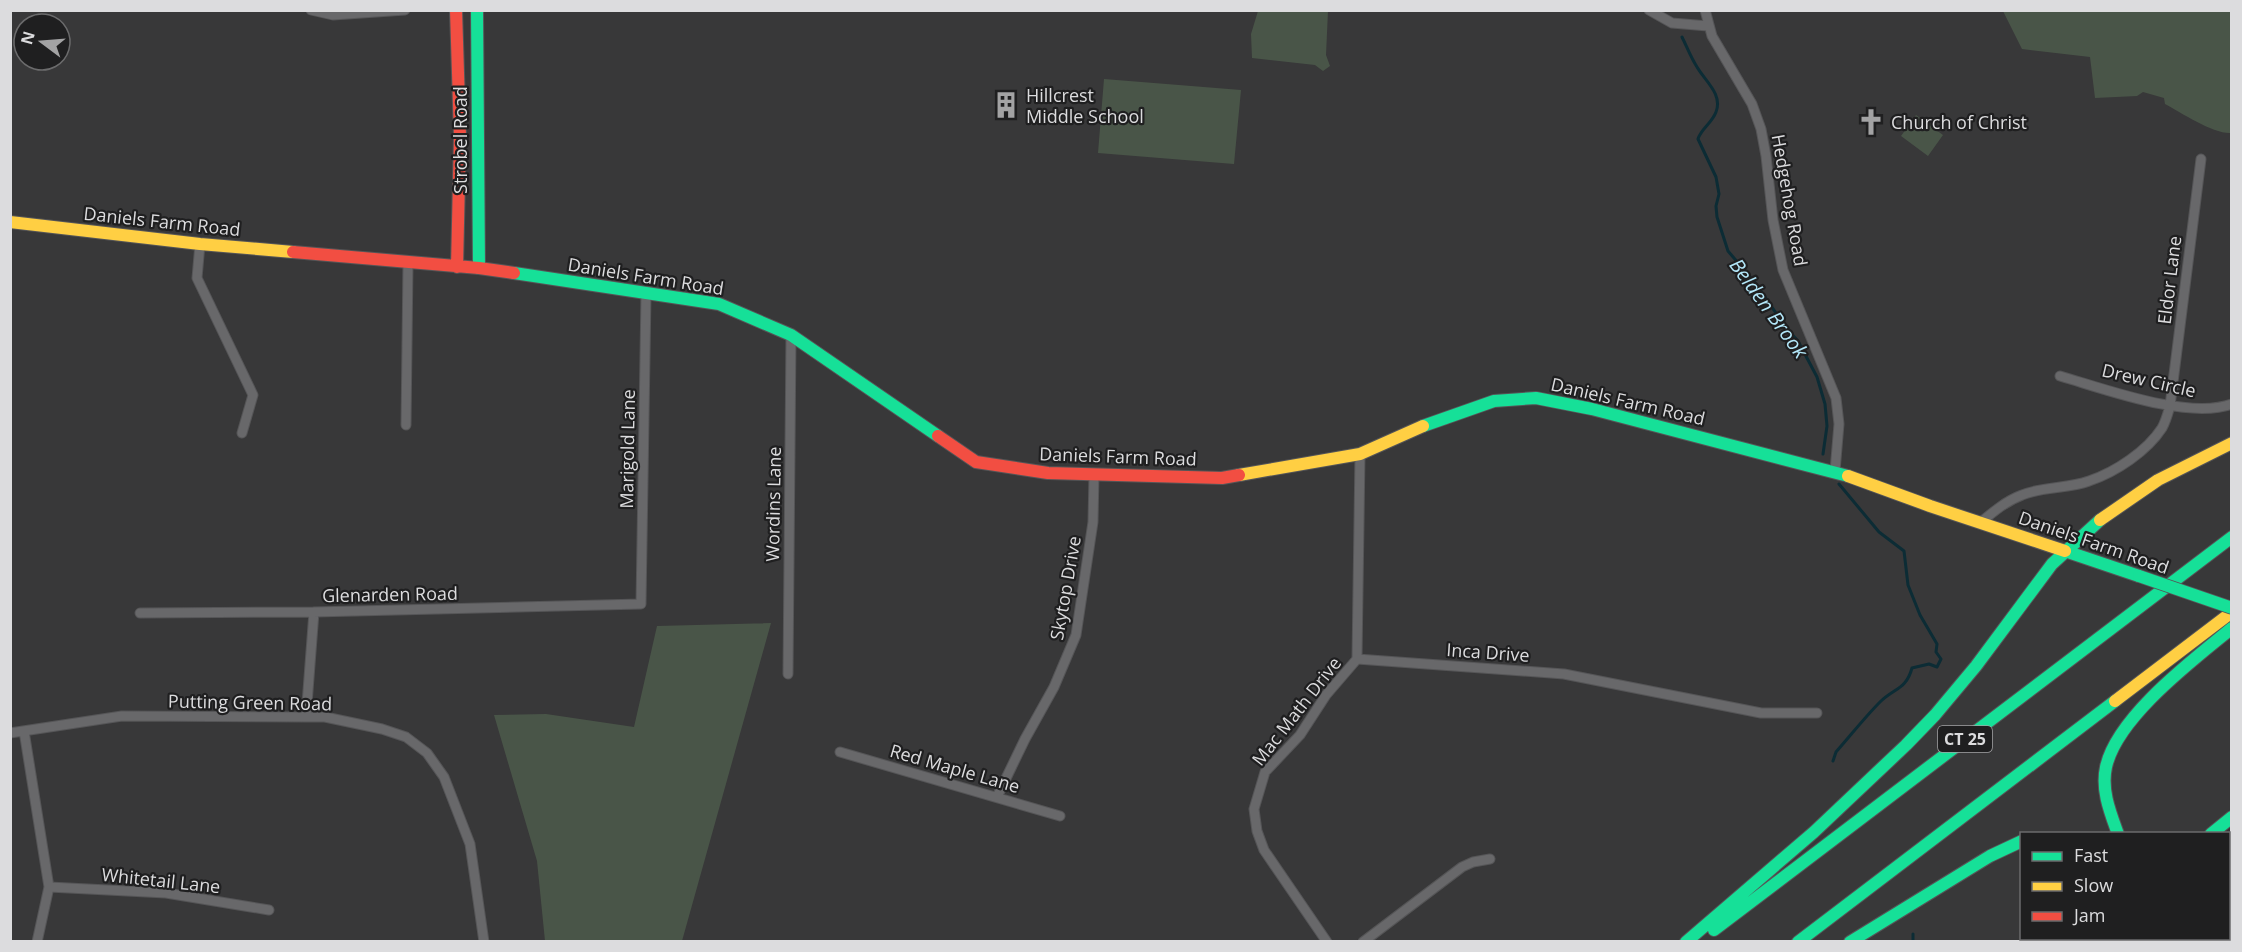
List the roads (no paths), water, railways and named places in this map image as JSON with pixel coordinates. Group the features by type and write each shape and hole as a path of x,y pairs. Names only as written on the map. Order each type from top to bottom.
{"main road":[{"name":"Strobel Road","path":"456,10 460,136 457,267"},
{"name":"Strobel Road","path":"477,10 479,268"},
{"name":"Daniels Farm Road","path":"10,222 200,244 479,268 719,304 791,335 976,462 1048,473 1222,478 1360,454 1432,422 1494,401 1536,398 1592,409 1835,471 2232,610"},
{"path":"1686,942 1858,790 1916,734 1973,669 2047,570 2065,551 2108,513 2143,488 2180,466 2232,443"},
{"name":"CT 25","path":"1699,942 2232,537"},
{"path":"1798,942 2232,610"},
{"path":"2117,832 2108,806 2106,778 2110,753 2117,738 2145,704 2232,628"},
{"path":"2213,832 2232,817"},
{"path":"1850,942 1990,856 2020,842"}],"street":[{"path":"310,10 333,15 405,10"},
{"path":"1649,10 1672,23 1708,26"},
{"name":"Hedgehog Road","path":"1705,10 1708,26 1718,49 1752,104 1761,129 1773,220 1784,270 1836,398 1839,424 1835,471"},
{"name":"Eldor Lane","path":"1980,523 2001,506 2022,495 2047,488 2088,482 2130,459 2151,442 2164,425 2170,406 2202,159"},
{"path":"200,244 197,278 253,395 242,433"},
{"path":"406,425 408,263"},
{"name":"Marigold Lane","path":"641,604 646,294"},
{"name":"Wordins Lane","path":"788,674 791,335"},
{"name":"Drew Circle","path":"2060,376 2170,406 2200,409 2220,408 2232,404"},
{"path":"1358,659 1360,454"},
{"name":"Skytop Drive","path":"997,797 1025,739 1054,687 1076,635 1093,522 1094,476"},
{"name":"Glenarden Road","path":"140,613 314,612 641,604"},
{"path":"306,717 314,612"},
{"name":"Inca Drive","path":"1358,659 1564,674 1761,713 1817,712"},
{"name":"Mac Math Drive","path":"1327,942 1264,850 1257,831 1254,809 1265,772 1300,735 1326,695 1358,659"},
{"name":"Putting Green Road","path":"10,733 122,716 325,717 382,729 406,737 427,753 444,777 470,844 484,942"},
{"path":"24,731 49,887 38,942"},
{"name":"Red Maple Lane","path":"840,752 1060,816"},
{"path":"1363,942 1462,867 1490,859"},
{"name":"Whitetail Lane","path":"49,887 166,893 269,910"}],"waterway":[{"name":"Belden Brook","path":"1682,37 1695,64 1717,99 1716,112 1698,139 1716,177 1719,194 1716,206 1717,217 1728,251 1756,284 1798,341 1817,377 1825,404 1827,426 1823,454"},
{"name":"Belden Brook","path":"1833,761 1836,752 1869,714 1885,697 1906,681 1912,668 1929,664 1937,667 1941,659 1936,652 1937,644 1920,615 1908,585 1904,551 1879,532 1839,484"},
{"name":"Belden Brook","path":"1913,934 1913,942"}],"place":[{"name":"Hillcrest Middle School","path":"1006,105"},
{"name":"Church of Christ","path":"1871,122"}]}
